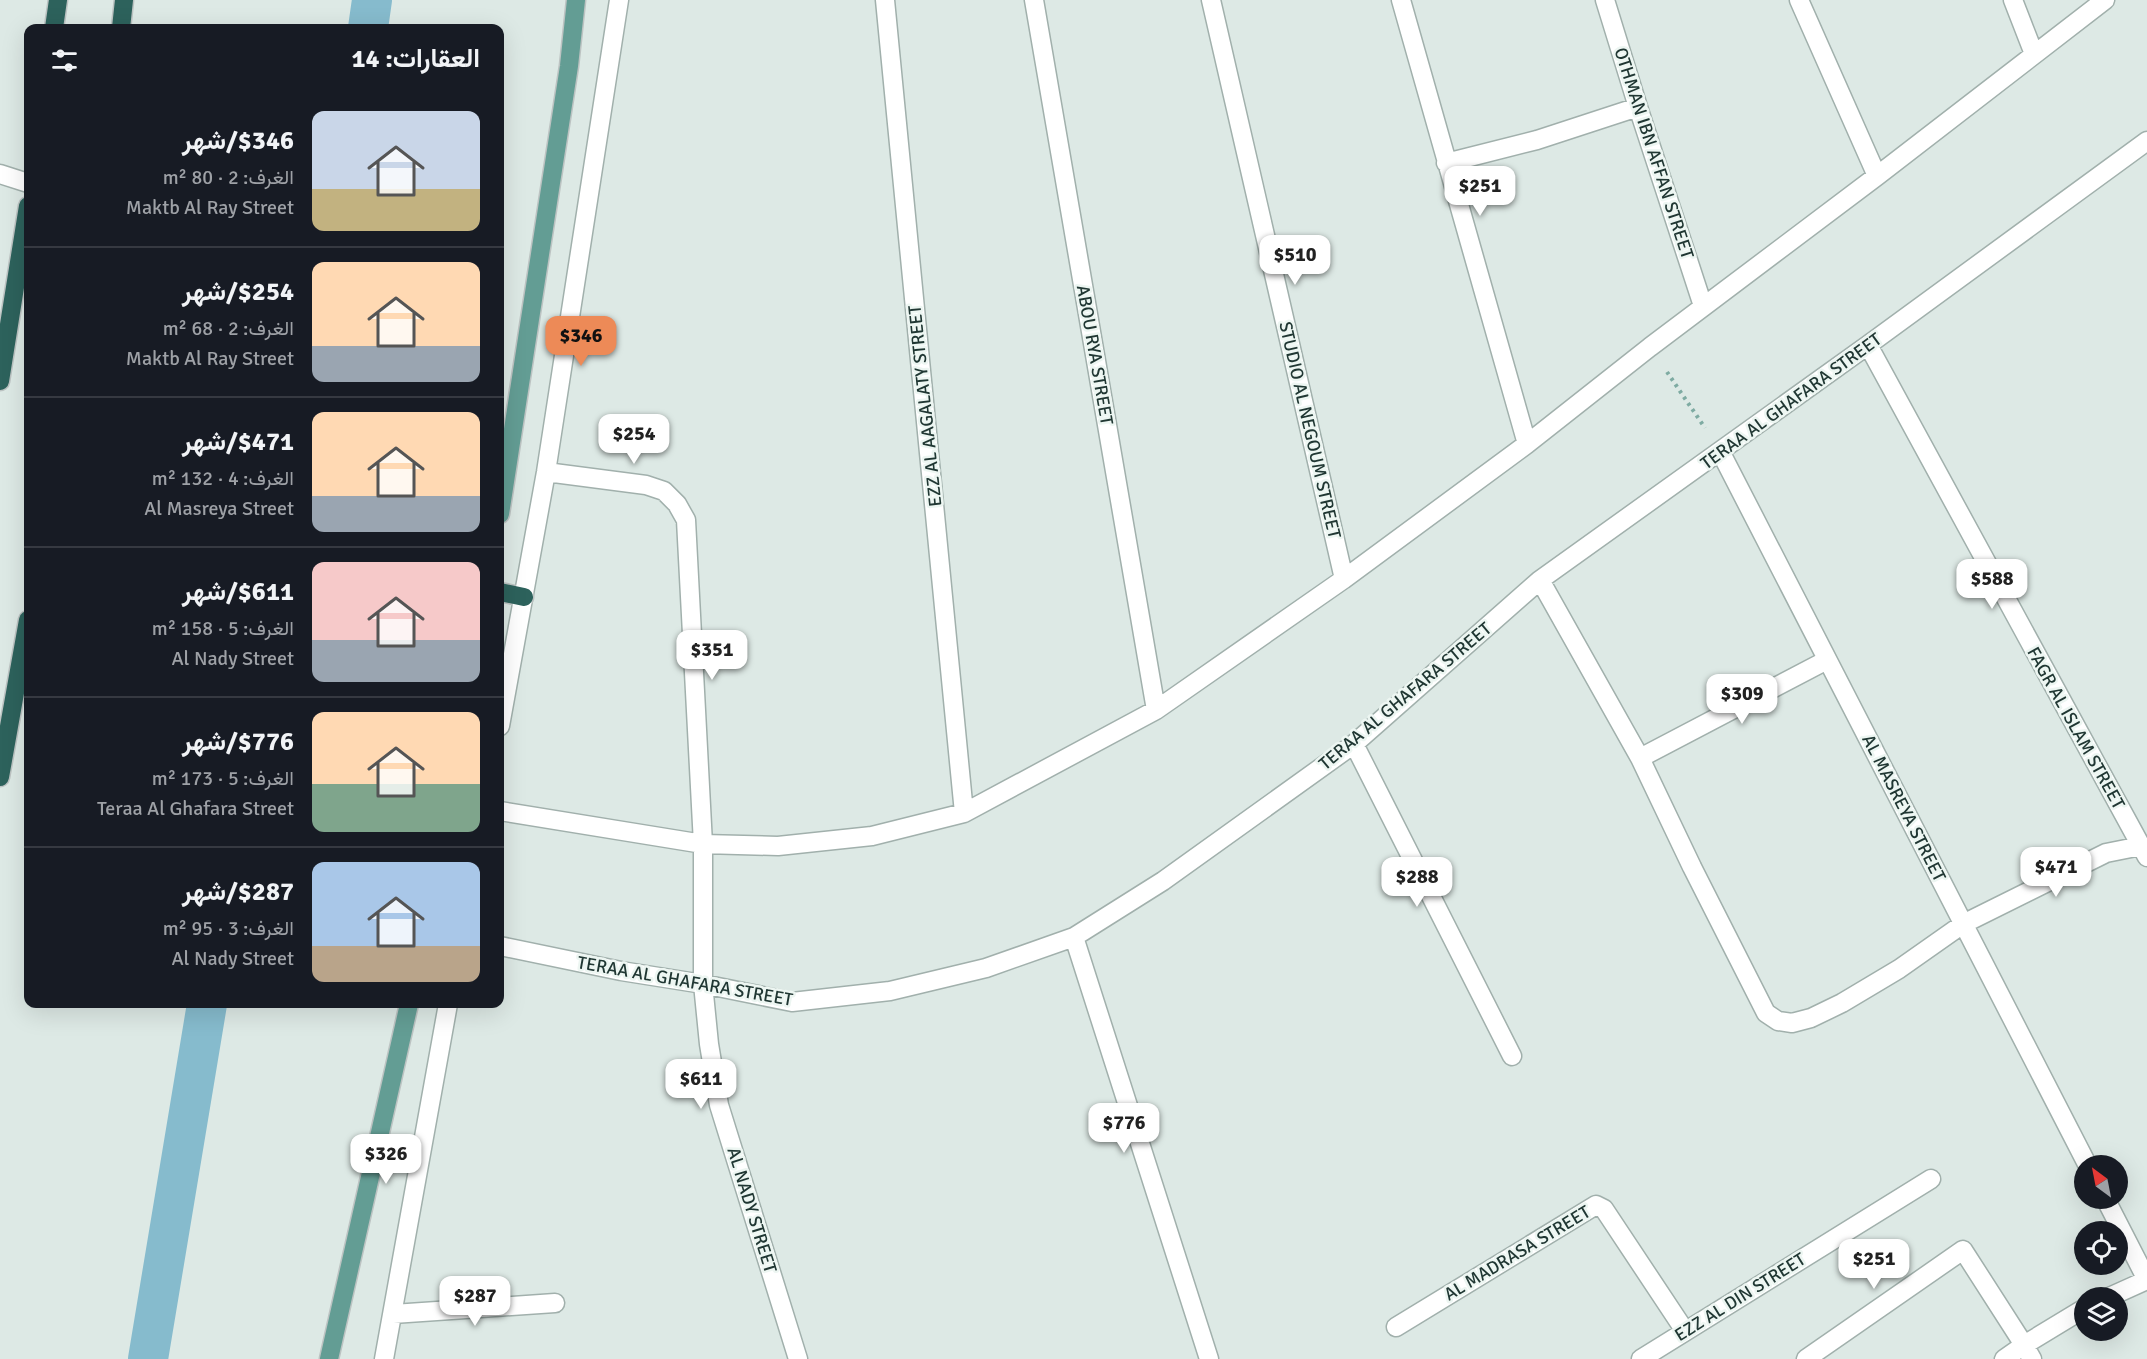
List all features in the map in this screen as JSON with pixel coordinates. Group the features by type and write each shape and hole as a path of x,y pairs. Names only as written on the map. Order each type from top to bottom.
{"highway":[{"path":"55,24 58,0"},
{"path":"121,24 124,0"},
{"path":"0,381 24,231"},
{"path":"504,593 524,597"},
{"path":"0,777 24,642"}],"main road":[{"path":"504,488 569,66 576,0"},
{"path":"329,1359 408,1008"}],"street":[{"path":"504,704 546,472 619,0"},
{"name":"EZZ AL AAGALATY STREET","path":"885,0 964,813"},
{"name":"ABOU RYA STREET","path":"1034,0 1156,710"},
{"name":"STUDIO AL NEGOUM STREET","path":"1211,0 1344,579"},
{"path":"1401,0 1527,444"},
{"name":"OTHMAN IBN AFFAN STREET","path":"1605,0 1703,306"},
{"path":"1800,0 1877,176"},
{"path":"2013,0 2034,54"},
{"path":"504,812 703,844 778,846 872,836 964,813 1156,710 1344,579 1527,444 1650,346 1877,176 2105,0"},
{"path":"1446,163 1546,138 1638,108"},
{"name":"TERAA AL GHAFARA STREET","path":"504,947 792,1002 890,992 986,968 1074,937 1163,881 1354,744 1540,580 1869,345 2147,141"},
{"path":"0,174 24,182"},
{"name":"FAGR AL ISLAM STREET","path":"1869,345 2144,852"},
{"name":"AL MASREYA STREET","path":"1720,451 2082,1155"},
{"name":"AL NADY STREET","path":"546,472 646,484 664,491 677,504 686,520 703,844 703,984 709,1044 719,1105 798,1359"},
{"path":"1540,580 1640,758 1766,1013 1778,1021 1792,1023 1811,1018 1842,1003 1899,969 1963,924 2106,853 2144,852"},
{"path":"1640,758 1827,660"},
{"path":"1354,744 1512,1056"},
{"path":"1074,937 1209,1359"},
{"path":"384,1359 447,1008"},
{"name":"EZZ AL DIN STREET","path":"1641,1359 1931,1179"},
{"name":"AL MADRASA STREET","path":"1396,1327 1596,1205 1604,1209 1685,1331"},
{"path":"2110,1209 2147,1280 2128,1289"},
{"path":"1806,1359 1963,1250 2028,1352"},
{"path":"393,1314 555,1303"},
{"path":"2004,1359 2028,1352 2074,1316"}],"path":[{"path":"1650,346 1720,451"}],"waterway":[{"path":"369,24 372,0"},
{"path":"148,1359 206,1008"}]}
